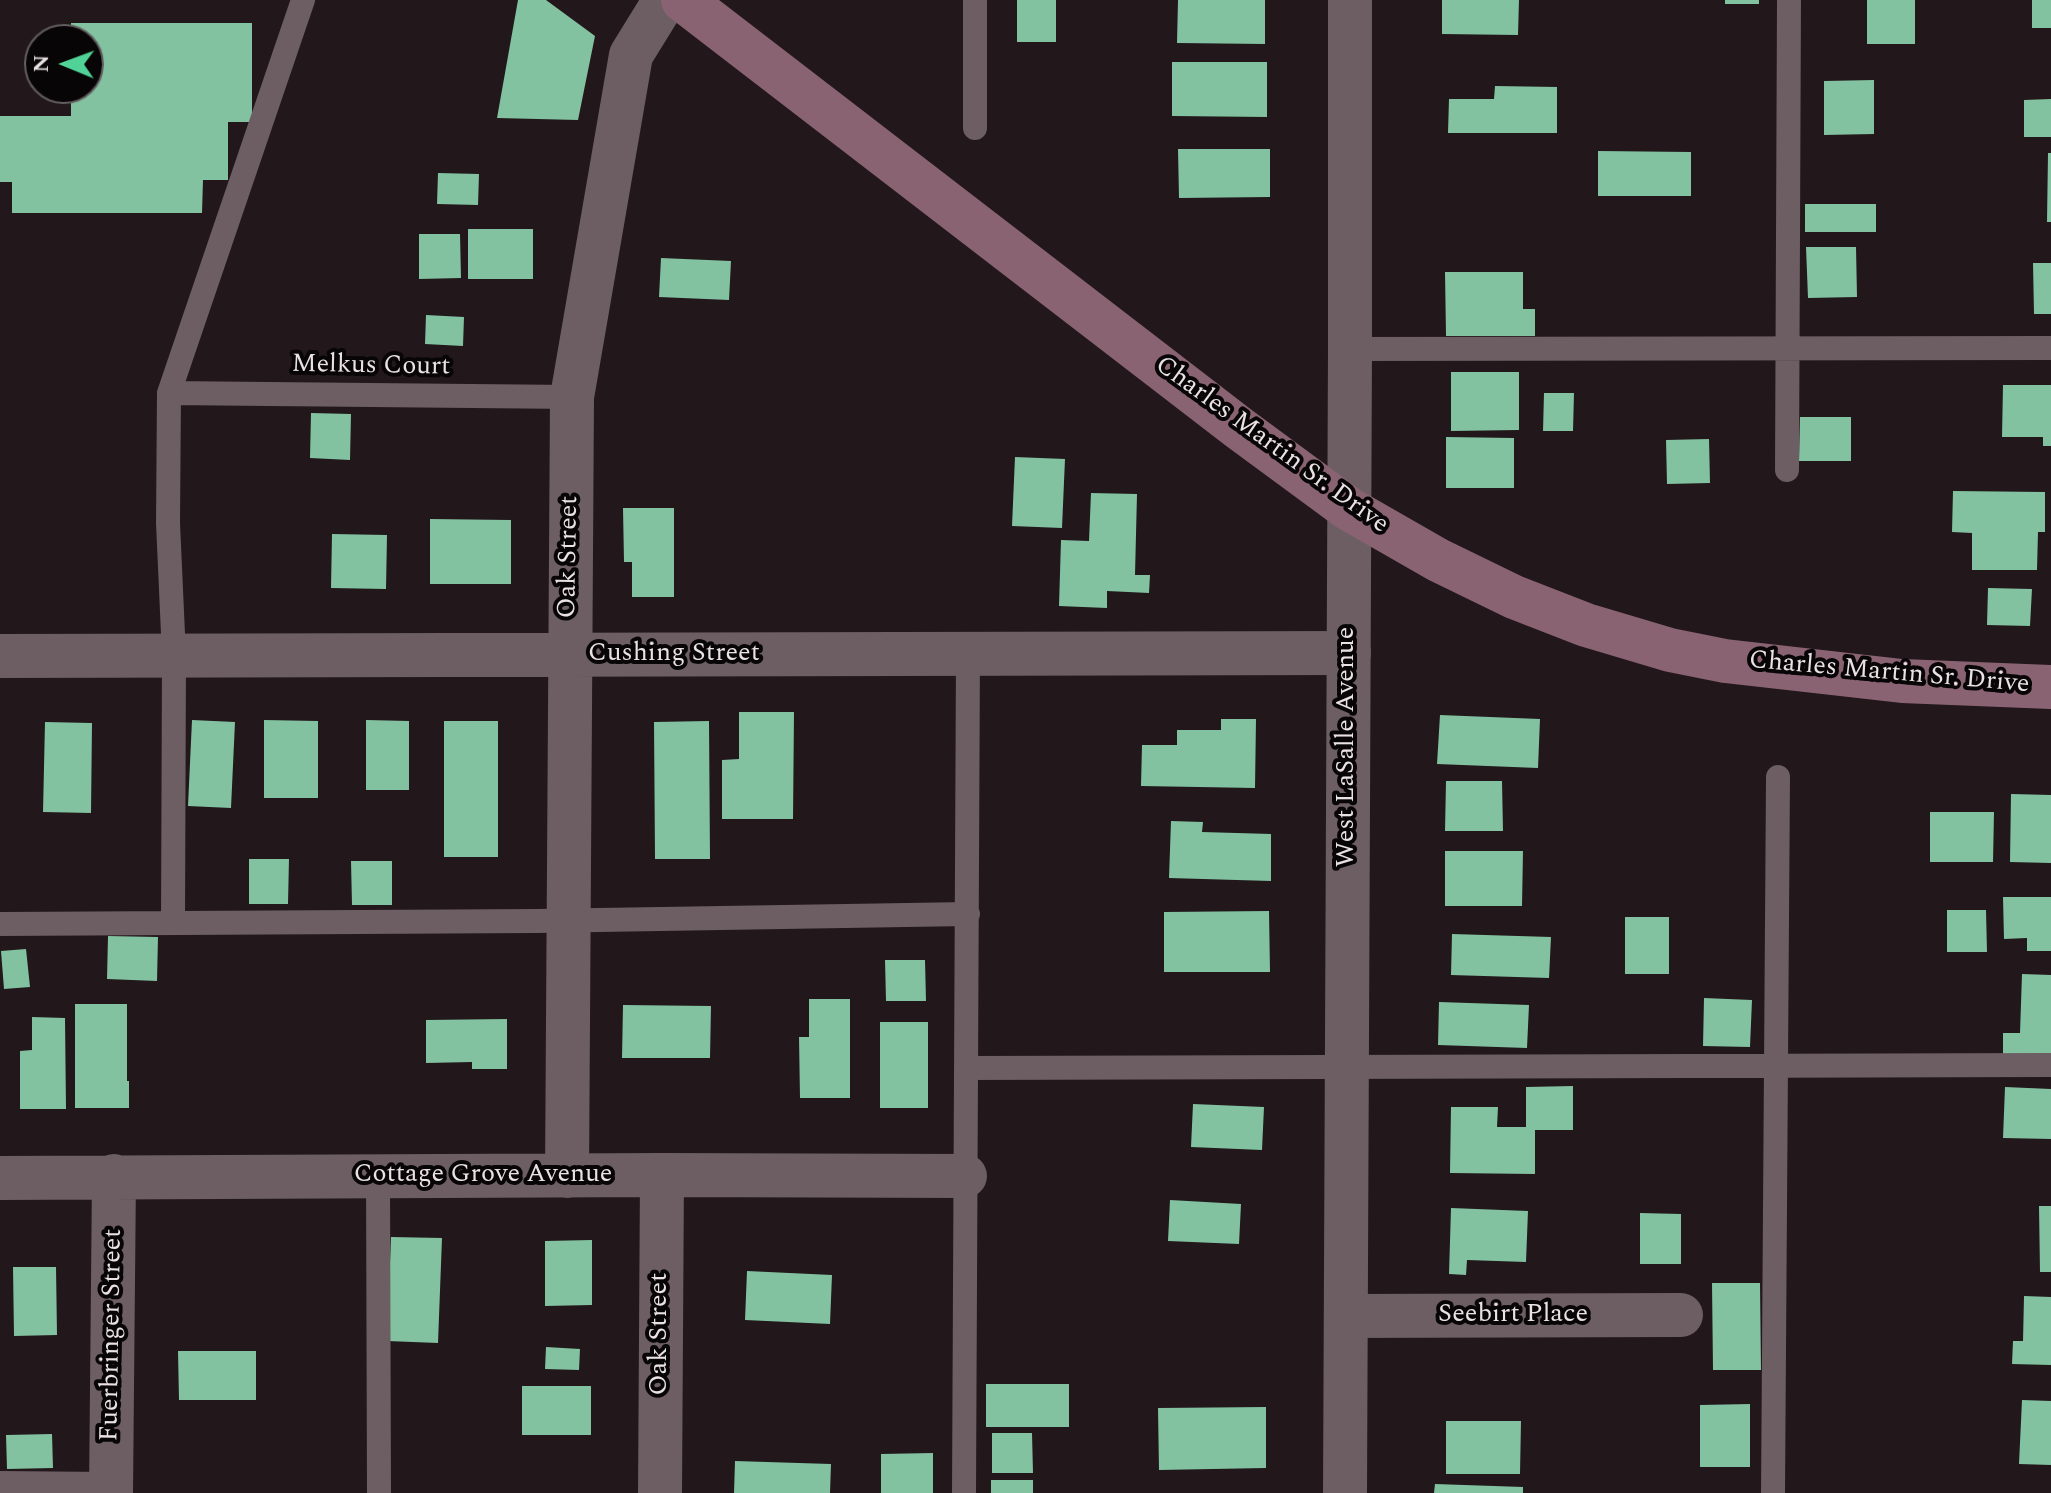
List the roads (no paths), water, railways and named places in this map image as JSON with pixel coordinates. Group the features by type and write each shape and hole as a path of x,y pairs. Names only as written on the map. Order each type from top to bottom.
{"main road":[{"name":"Charles Martin Sr. Drive","path":"683,0 1239,428 1349,509 1438,560 1514,597 1586,625 1670,650 1725,661 1902,681 2051,687"}],"street":[{"name":"Oak Street","path":"567,1176 572,397 631,55 665,0"},
{"name":"West LaSalle Avenue","path":"1345,1493 1350,0"},
{"name":"Cushing Street","path":"0,656 1349,653"},
{"name":"Oak Street","path":"660,1493 662,1175"},
{"name":"Fuerbringer Street","path":"111,1488 114,1176"},
{"name":"Cottage Grove Avenue","path":"0,1178 965,1176"},
{"name":"Seebirt Place","path":"1346,1316 1681,1315"}],"lane":[{"path":"173,923 174,656 168,523 169,393 303,0"},
{"path":"975,0 975,128"},
{"path":"1787,470 1789,0"},
{"path":"1350,349 2051,348"},
{"name":"Melkus Court","path":"169,393 572,397"},
{"path":"964,1493 968,654"},
{"path":"1773,1493 1778,777"},
{"path":"0,924 968,914"},
{"path":"966,1068 2051,1065"},
{"path":"378,1176 379,1493"},
{"path":"0,1483 111,1488"}]}
